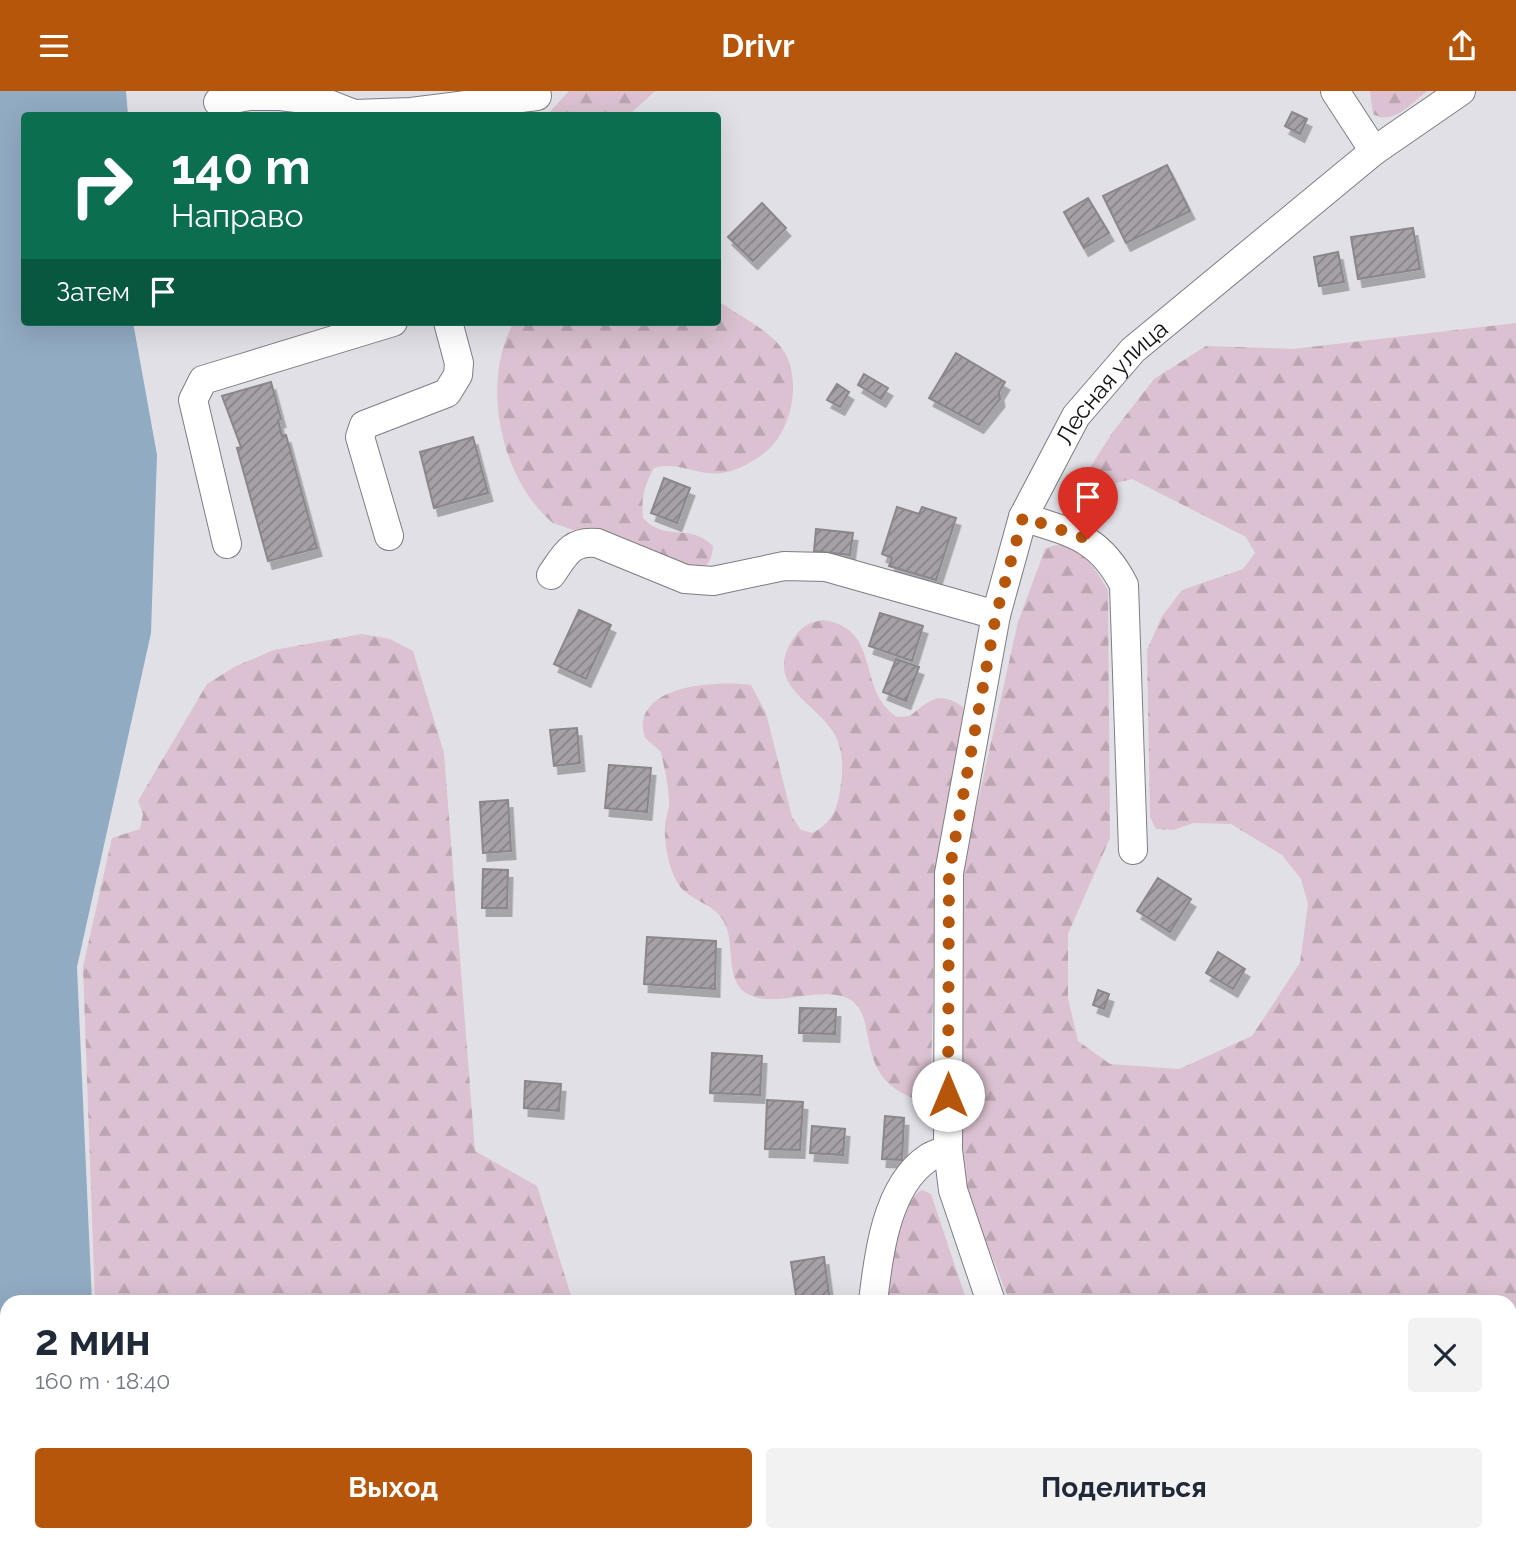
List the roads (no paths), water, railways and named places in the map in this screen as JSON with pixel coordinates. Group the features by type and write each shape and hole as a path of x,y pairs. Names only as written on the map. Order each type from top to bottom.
{"street":[{"path":"1335,91 1374,151"},
{"name":"Лесная улица","path":"989,1295 953,1190 948,1150 949,873 996,615 1023,517 1076,416 1133,350 1374,151 1461,91"},
{"path":"218,102 249,96 280,96 321,101 346,112"},
{"path":"372,112 409,106 533,101"},
{"path":"227,544 192,400 195,389 203,380 380,326"},
{"path":"389,536 360,437 361,429 364,425 447,393 458,375 459,363 449,326"},
{"path":"1023,517 1088,539 1113,563 1124,585 1133,850"},
{"path":"551,575 572,545 582,541 597,543 685,579 713,581 783,566 826,567 996,615"},
{"path":"874,1295 879,1246 899,1192 928,1157 948,1150"}],"water":[{"path":"0,91 126,91 128,112 21,112 21,326 134,326 157,455 151,633 77,967 92,1295 0,1295"}]}
